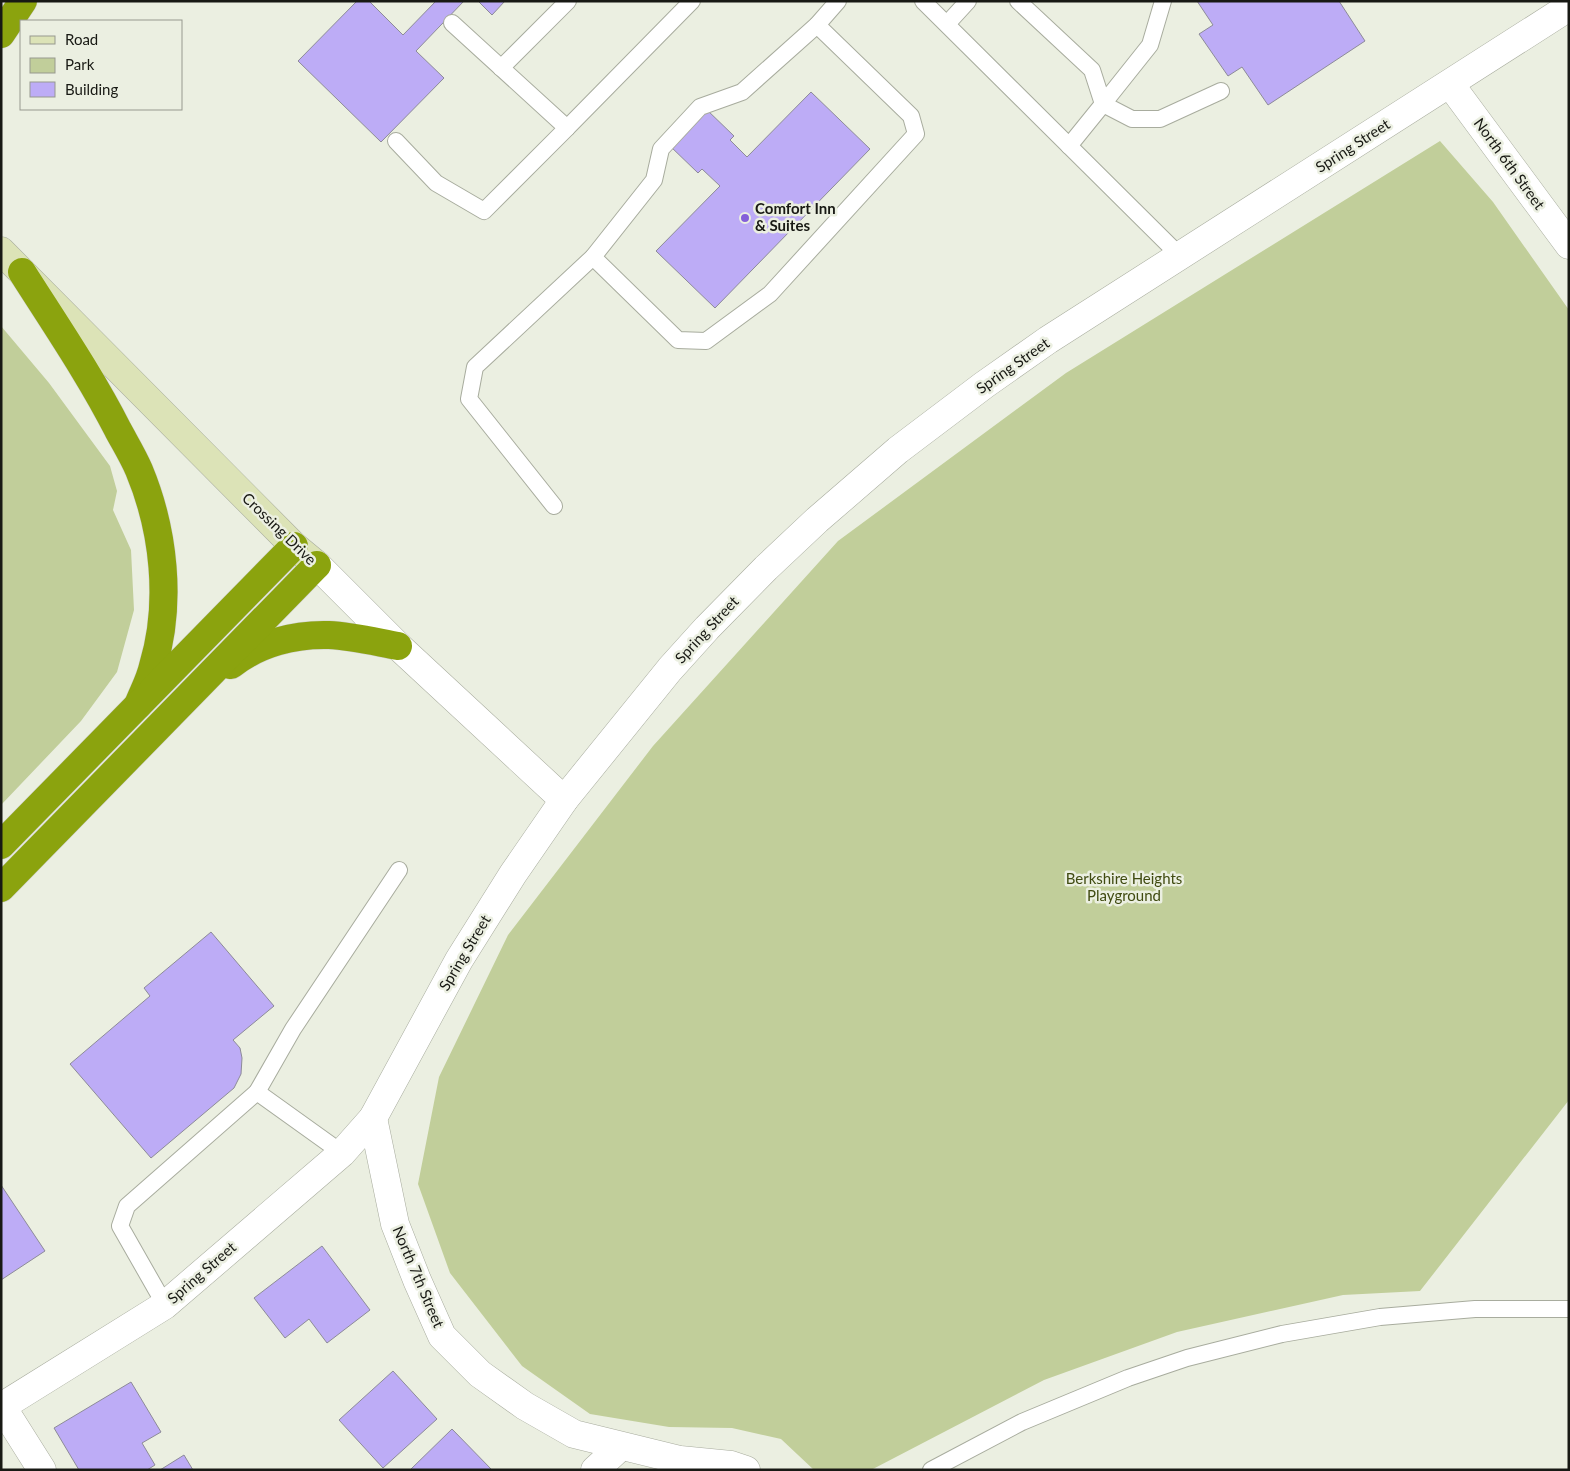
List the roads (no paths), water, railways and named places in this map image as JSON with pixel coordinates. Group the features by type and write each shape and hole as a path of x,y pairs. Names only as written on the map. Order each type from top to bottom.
{"highway":[{"path":"1,34 23,1"},
{"path":"22,272 98,391 139,469 153,509 162,558 163,604 153,667 138,705"},
{"path":"1,845 294,546"},
{"path":"1,888 317,565"},
{"path":"184,701 242,656 273,642 330,635 398,646"}],"main road":[{"name":"Crossing Drive","path":"1,251 294,546 317,565"}],"street":[{"name":"Spring Street","path":"2,1407 165,1305 342,1153 373,1118 459,960 513,874 564,800 670,669 707,628 817,520 898,450 984,385 1048,340 1569,7"},
{"name":"North 6th Street","path":"1450,84 1569,245"},
{"name":"Crossing Drive","path":"317,565 398,646 564,800"},
{"name":"North 7th Street","path":"373,1118 395,1224 417,1280 442,1336 480,1374 525,1406 574,1434 620,1447 680,1460 731,1465 746,1470"},
{"path":"2,1407 42,1470"},
{"path":"595,1470 620,1447"}],"lane":[{"path":"501,68 568,1"},
{"path":"396,141 436,183 484,211 692,1"},
{"path":"554,506 469,399 475,367 593,257 654,180 661,149 700,107 742,92 817,25 838,1"},
{"path":"923,1 1180,256"},
{"path":"947,24 968,1"},
{"path":"1018,1 1092,70 1103,104 1132,119 1160,119 1220,91"},
{"path":"1069,146 1150,45 1162,1"},
{"path":"452,23 567,128"},
{"path":"593,257 678,340 706,341 770,294 916,134 911,116 817,25"},
{"path":"165,1305 120,1226 126,1206 257,1092 293,1029 399,870"},
{"path":"257,1092 342,1153"},
{"path":"932,1470 1022,1422 1128,1378 1187,1358 1282,1334 1380,1317 1475,1309 1569,1310"}],"place":[{"name":"Comfort Inn & Suites","path":"745,218"}],"park label":[{"name":"Berkshire Heights Playground","path":"1124,888"}]}
